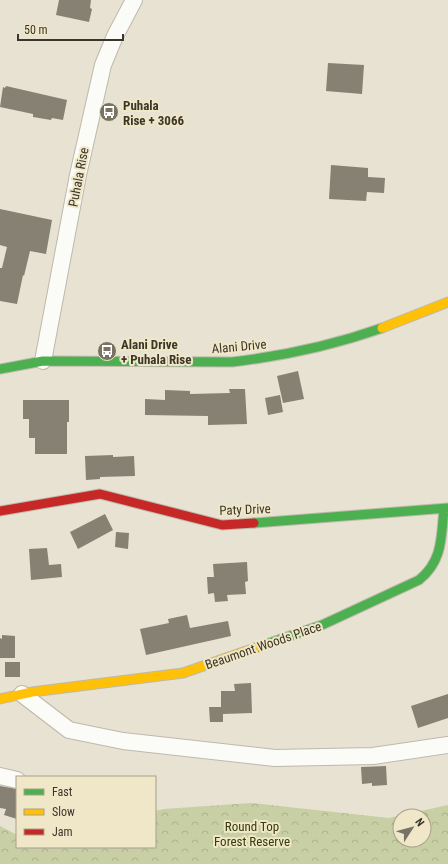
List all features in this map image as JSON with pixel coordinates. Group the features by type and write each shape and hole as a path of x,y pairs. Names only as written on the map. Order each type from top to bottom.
{"street":[{"name":"Puhala Rise","path":"43,361 78,175 97,87 103,65 115,36 134,0"},
{"name":"Alani Drive","path":"0,370 43,361 232,362 263,359 352,338 448,302"},
{"name":"Paty Drive","path":"0,511 100,494 222,525 446,509"},
{"name":"Beaumont Woods Place","path":"0,699 22,694 183,673 322,625 419,580 428,573 435,565 439,554 446,509"},
{"path":"22,694 69,730 131,742 275,758 374,756 448,745"},
{"path":"0,776 16,780"}],"green space":[{"name":"Round Top Forest Reserve","path":"251,803 392,817 392,848 432,848 432,809 448,805 448,864 0,864 0,826 16,834 16,848 156,848 156,811"}],"building":[{"path":"59,0 91,0 90,8 92,9 89,22 56,15"},
{"path":"328,63 364,65 362,94 326,91"},
{"path":"6,86 67,100 63,120 33,117 33,114 0,107 3,87 5,88"},
{"path":"331,165 368,168 368,177 385,178 384,193 367,192 366,201 329,199"},
{"path":"0,209 52,220 46,254 30,251 17,304 0,301 0,268 2,268 7,247 0,245"},
{"path":"298,371 304,399 283,403 277,376"},
{"path":"229,389 245,389 247,424 208,425 208,416 145,415 145,399 165,400 165,390 190,391 190,394 230,393"},
{"path":"280,395 283,412 268,415 265,398"},
{"path":"23,400 69,400 67,454 35,454 35,438 29,438 29,419 23,419"},
{"path":"113,455 113,457 134,456 135,476 100,477 100,479 86,480 85,456"},
{"path":"105,514 113,530 78,549 70,532"},
{"path":"116,532 129,533 128,549 115,547"},
{"path":"47,548 49,565 61,564 62,577 31,580 29,549"},
{"path":"247,562 248,581 245,582 246,594 227,595 228,601 215,602 214,593 208,594 207,577 214,577 213,564"},
{"path":"187,615 190,628 228,621 231,636 146,655 140,629 169,623 168,619"},
{"path":"2,635 15,636 15,658 0,658 0,638 2,639"},
{"path":"5,662 20,662 20,677 5,677"},
{"path":"251,683 252,713 223,714 223,722 210,722 209,707 221,707 221,691 235,691 234,684"},
{"path":"448,694 448,718 418,728 411,706"},
{"path":"386,766 387,785 372,786 372,783 362,784 361,767"},
{"path":"0,786 16,789 16,819 4,815 6,809 0,808"}],"traffic: fast":[{"path":"0,369 43,361 232,362 270,357 308,349 345,340 382,328"},
{"path":"254,523 448,508"},
{"path":"255,648 322,625 419,580 427,573 437,557 441,539 444,509"}],"traffic: slow":[{"path":"382,328 448,302"},
{"path":"0,699 32,692 183,673 255,648"}],"traffic: jam":[{"path":"0,511 100,494 222,525 254,523"}],"place":[{"name":"Puhala Rise + 3066","path":"109,112"},
{"name":"Alani Drive + Puhala Rise","path":"107,351"}]}
